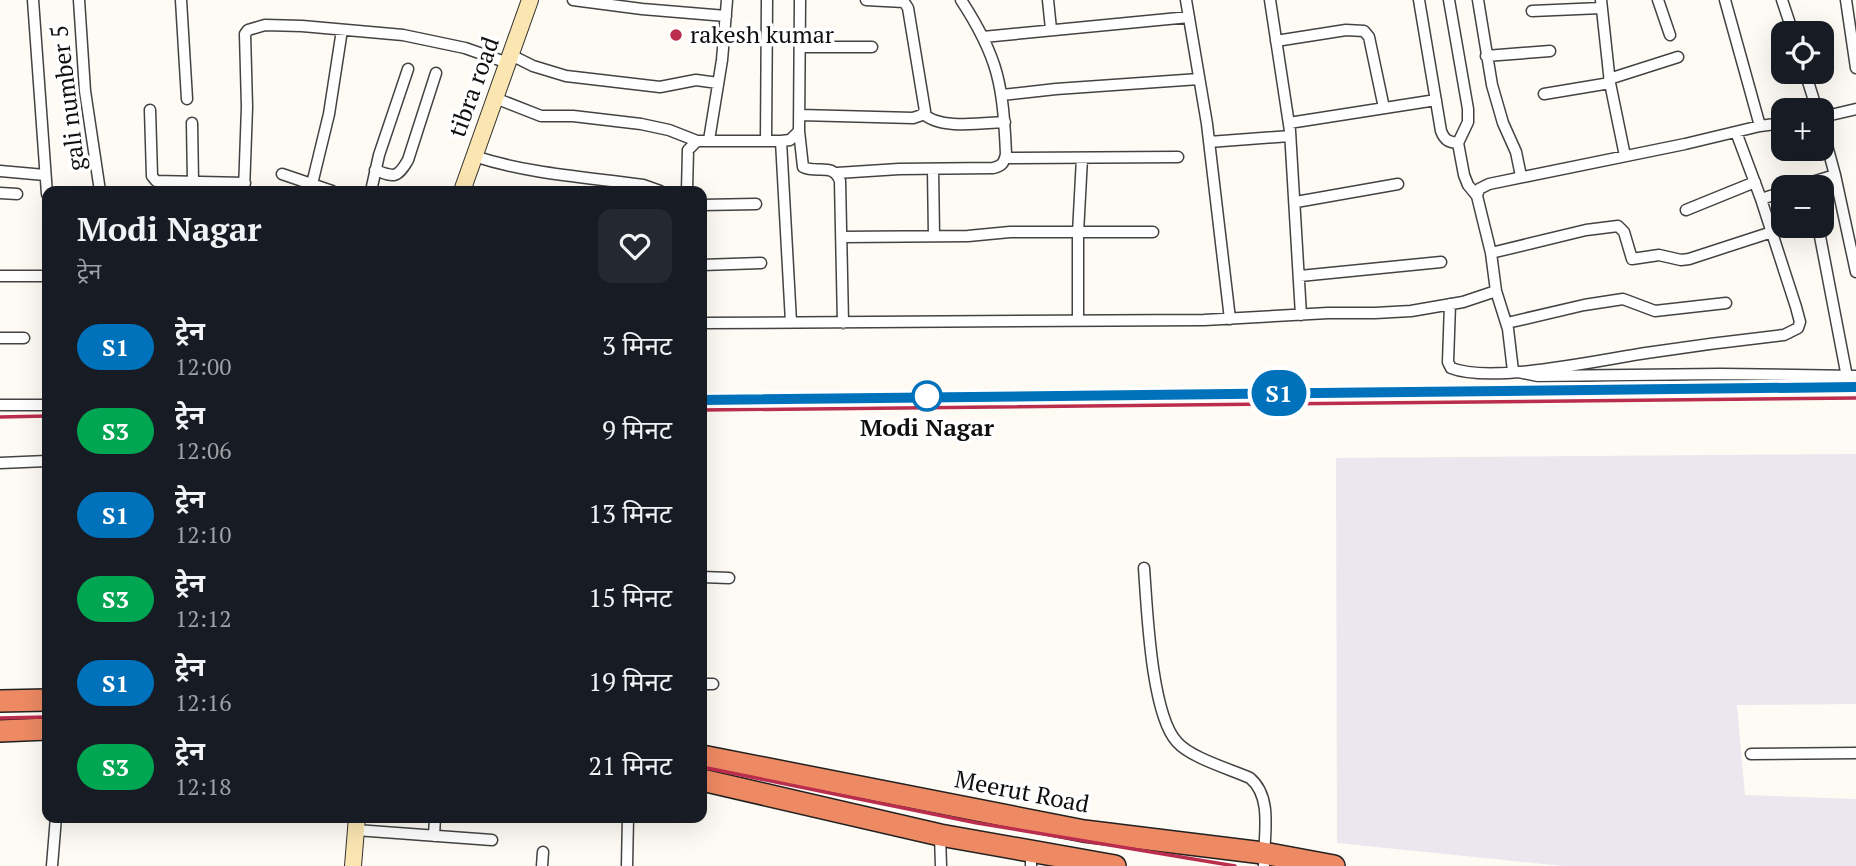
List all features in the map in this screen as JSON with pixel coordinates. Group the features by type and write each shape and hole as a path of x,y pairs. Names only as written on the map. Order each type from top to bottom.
{"highway":[{"path":"0,701 42,700"},
{"path":"0,731 42,729"},
{"name":"Meerut Road","path":"707,758 1084,831 1263,860 1335,866"},
{"path":"707,781 1031,859 1115,866"}],"street":[{"path":"33,0 46,186"},
{"name":"gali number 5","path":"79,0 85,91 99,186"},
{"path":"181,0 187,99"},
{"name":"tibra road","path":"464,186 530,0"},
{"path":"573,0 642,5 726,16"},
{"path":"709,140 727,0"},
{"path":"766,141 767,0"},
{"path":"800,0 799,131 803,167 807,170 830,169 837,173 1001,166 1005,158 1002,95 992,54 961,0"},
{"path":"866,0 904,2 908,8 925,102 923,113"},
{"path":"1048,0 1051,29"},
{"path":"1186,0 1209,142 1230,319"},
{"path":"1270,0 1289,123 1301,315"},
{"path":"1419,0 1444,138 1448,142 1458,143"},
{"path":"1449,0 1468,109 1468,122 1458,143 1464,175 1477,196 1496,291 1507,324 1513,371"},
{"path":"1478,0 1486,56 1498,110 1517,152 1521,176"},
{"path":"1658,0 1670,35"},
{"path":"1725,0 1760,126"},
{"path":"1782,0 1789,21"},
{"path":"1846,0 1856,68"},
{"path":"1532,10 1601,4 1610,81 1625,156"},
{"path":"983,37 1189,17"},
{"path":"244,186 247,107 245,34 248,30 265,25 402,35 509,59 566,76 660,87 696,80 718,83"},
{"path":"312,184 329,114 342,30"},
{"path":"1276,41 1346,30 1364,31 1369,37 1384,108"},
{"path":"801,47 872,47"},
{"path":"1486,56 1550,51"},
{"path":"1544,94 1610,81 1678,57"},
{"path":"372,186 408,69"},
{"path":"375,170 390,175 402,171 436,73"},
{"path":"1002,95 1199,79"},
{"path":"495,98 541,116 573,116 642,124 669,130 696,141 781,141 790,140 799,131"},
{"path":"1289,123 1436,100"},
{"path":"1834,114 1856,109"},
{"path":"150,110 152,176 156,181 192,181 235,186"},
{"path":"800,114 913,118 923,113"},
{"path":"923,113 928,119 944,123 1004,122"},
{"path":"192,123 192,181"},
{"path":"1477,196 1479,189 1489,184 1521,176 1771,125"},
{"path":"1736,132 1771,229"},
{"path":"1209,142 1290,136"},
{"path":"687,186 688,150 696,141"},
{"path":"781,141 791,322"},
{"path":"474,156 532,171 646,186"},
{"path":"1005,158 1178,157"},
{"path":"1078,320 1078,233 1082,158"},
{"path":"1831,161 1856,272"},
{"path":"933,169 934,236"},
{"path":"0,171 45,175"},
{"path":"837,173 840,181 843,323"},
{"path":"282,174 318,186"},
{"path":"1686,210 1755,182"},
{"path":"1296,202 1398,184"},
{"path":"0,193 17,194"},
{"path":"1761,199 1771,196"},
{"path":"707,205 756,204"},
{"path":"1490,253 1549,238 1618,226 1624,232 1632,259 1659,255 1681,260 1771,232"},
{"path":"842,237 1010,232 1153,232"},
{"path":"1450,304 1448,362 1451,368 1459,371 1549,368 1791,332 1798,328 1800,322 1774,238"},
{"path":"1513,371 1538,376 1720,374 1852,377 1821,238"},
{"path":"1300,276 1441,262"},
{"path":"707,265 761,263"},
{"path":"0,276 42,276"},
{"path":"707,323 1230,319 1411,311 1485,296 1496,291"},
{"path":"1507,324 1584,305 1623,299 1655,311 1726,303"},
{"path":"0,338 24,338"},
{"path":"0,405 42,405"},
{"path":"0,463 42,461"},
{"path":"1144,568 1150,654 1167,728 1185,750 1250,778 1257,784 1265,807 1263,860"},
{"path":"707,577 729,578"},
{"path":"1751,754 1856,753"},
{"path":"52,866 56,823"},
{"path":"433,836 434,823"},
{"path":"627,866 628,823"},
{"path":"353,866 357,824 433,836 492,840"},
{"path":"940,835 941,866"},
{"path":"542,866 543,852"}],"shaded area":[{"path":"1856,454 1856,704 1737,705 1745,795 1856,799 1856,866 1563,866 1337,843 1336,458"}],"railway":[{"path":"707,400 1856,387"},
{"path":"707,410 1856,398"},
{"path":"0,417 42,416"},
{"path":"0,718 42,717"},
{"path":"707,768 977,823 1235,866"}],"train":[{"name":"S1","path":"707,400 1856,387"}],"place":[{"name":"rakesh kumar","path":"676,35"},
{"name":"Modi Nagar","path":"927,396"}]}
